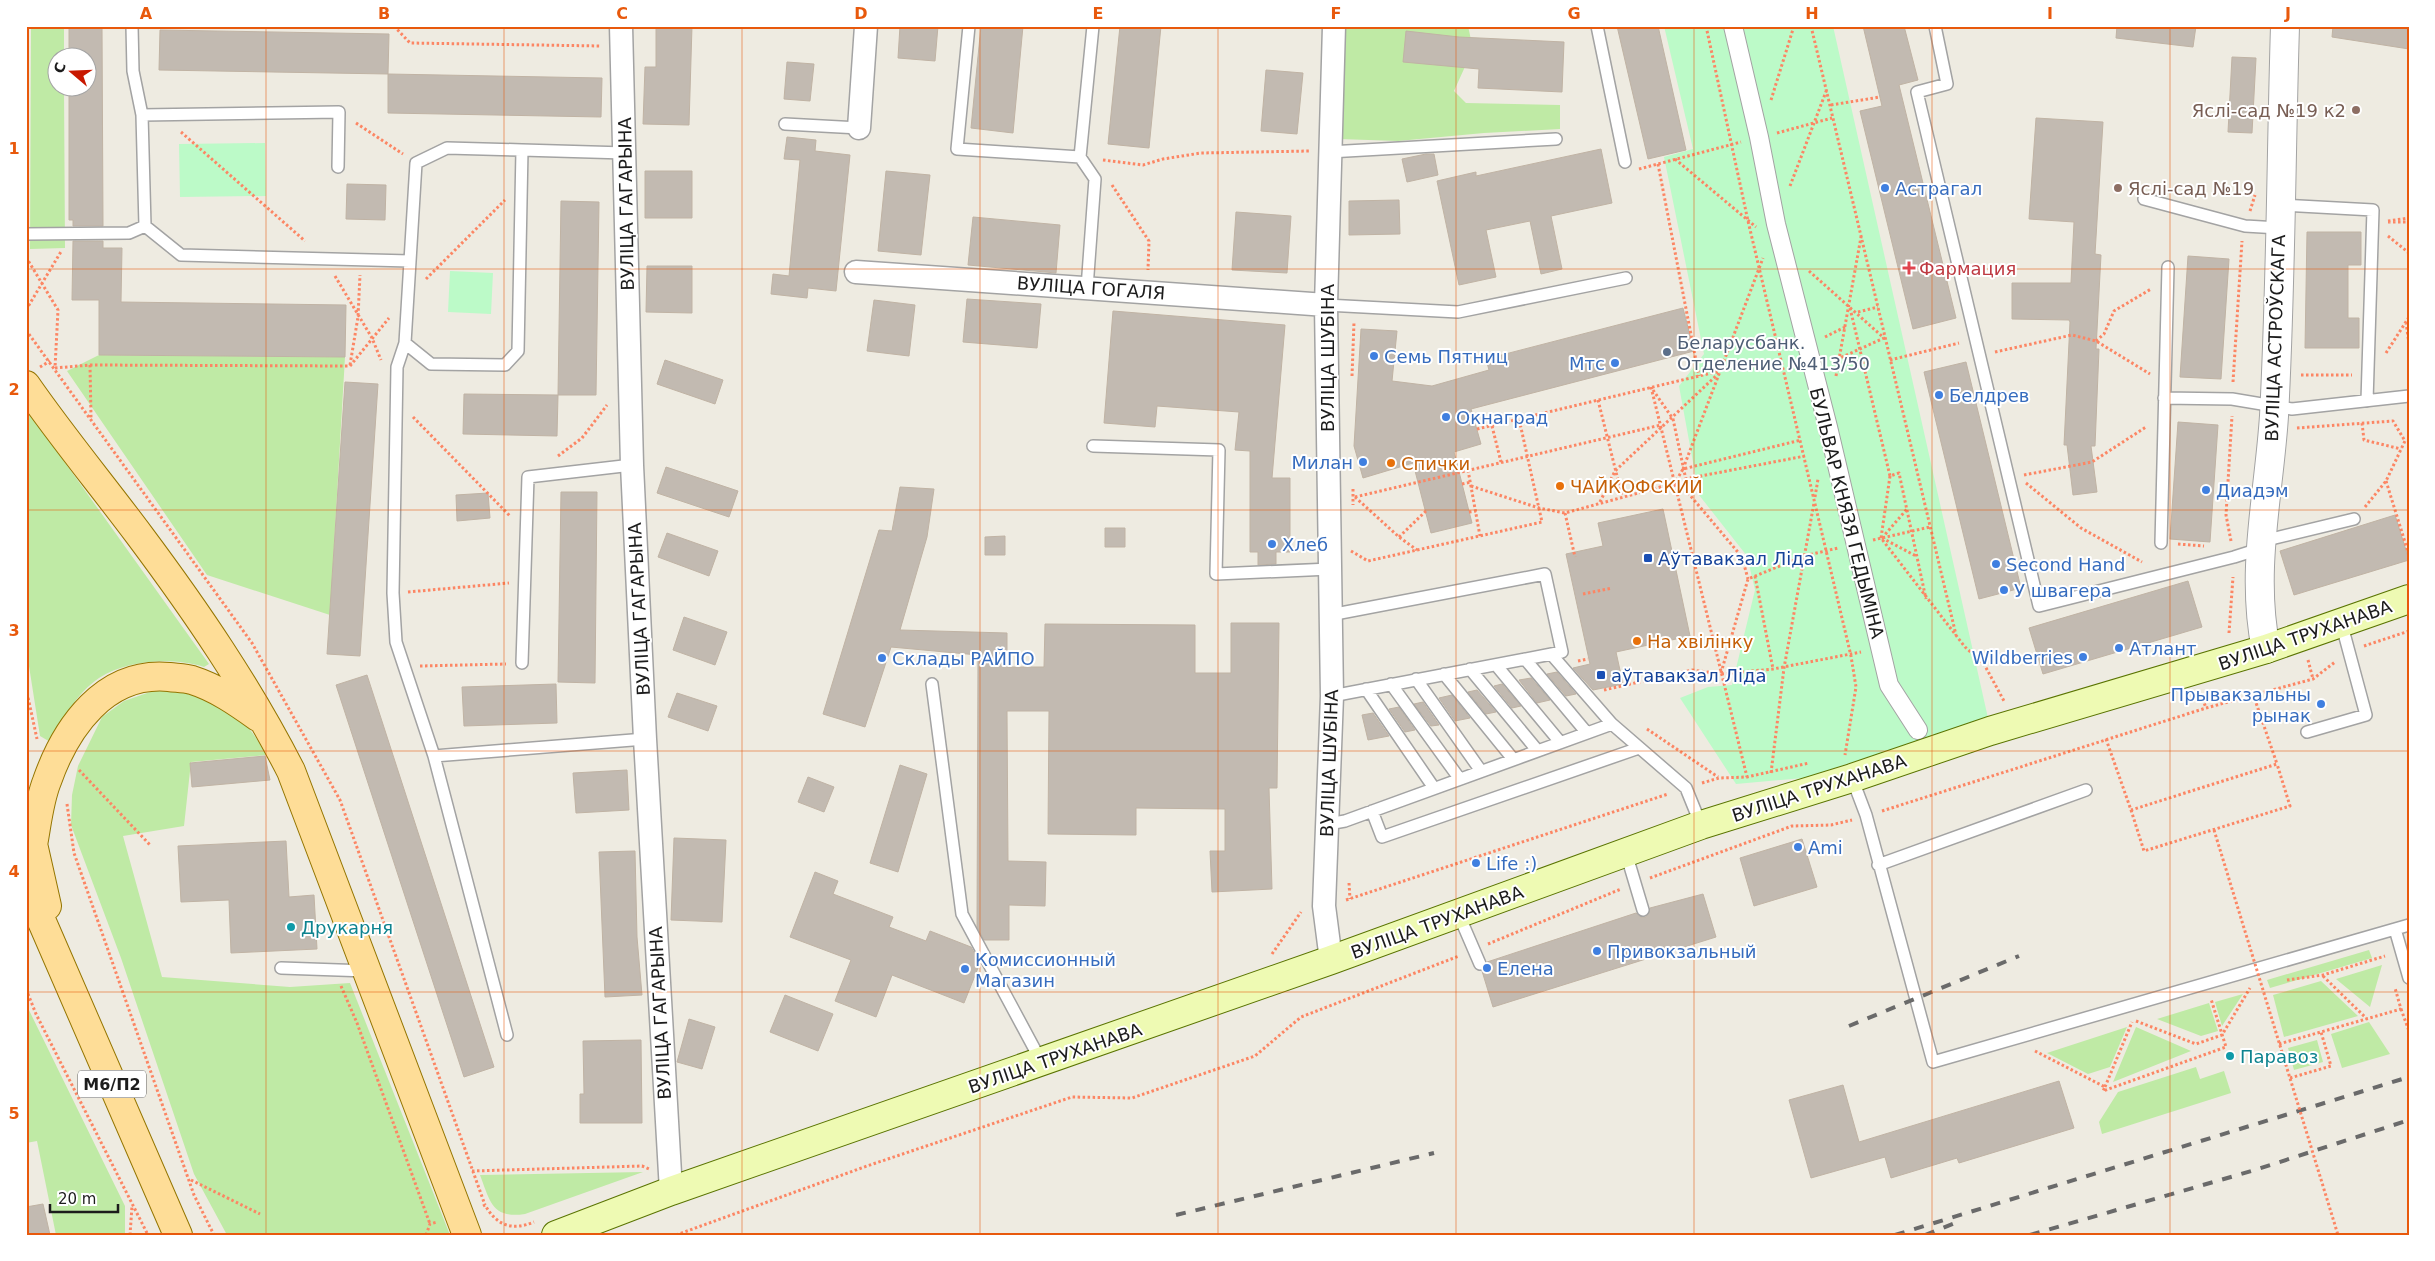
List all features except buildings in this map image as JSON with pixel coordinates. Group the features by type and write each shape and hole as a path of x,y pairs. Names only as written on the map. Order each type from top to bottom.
{"main road":[{"path":"26,384 140,536 214,640 266,722 291,771 463,1224"},
{"name":"ВУЛІЦА ТРУХАНАВА","path":"547,1227 671,1191 1042,1063 1626,853 1849,766 1990,731 2266,649 2409,599"},
{"path":"33,845 46,784 55,759 70,730 87,709 108,692 135,679 160,676 191,679 223,693 266,722"},
{"name":"М6/П2","path":"26,809 59,959"},
{"name":"М6/П2","path":"26,885 178,1235"}],"street":[{"name":"ВУЛІЦА ГАГАРЫНА","path":"621,26 632,464 645,739 671,1191"},
{"path":"858,128 866,26"},
{"name":"ВУЛІЦА ШУБІНА","path":"1331,960 1324,906 1332,696 1326,305 1334,26"},
{"name":"БУЛЬВАР КНЯЗЯ ГЕДЫМІНА","path":"1733,26 1759,137 1776,224 1888,685 1918,730"},
{"name":"ВУЛІЦА АСТРОЎСКАГА","path":"2266,649 2262,631 2259,549 2274,405 2285,26"},
{"name":"ВУЛІЦА ГОГАЛЯ","path":"856,272 1326,305"}],"lane":[{"path":"132,26 133,71 142,115 145,226 180,255 410,261"},
{"path":"969,26 957,149 1080,157"},
{"path":"1087,288 1095,178 1080,157 1093,26"},
{"path":"1597,26 1625,162"},
{"path":"1935,26 1947,84 1918,92 2039,606 2234,557 2259,549 2271,540 2354,519"},
{"path":"142,115 338,112 338,167"},
{"path":"785,124 858,128"},
{"path":"1329,152 1556,139"},
{"path":"507,1035 434,756 396,642 393,593 397,367 405,343 416,163 447,148 625,153"},
{"path":"405,343 431,364 505,365 518,351 522,150"},
{"path":"2144,199 2245,226 2280,217 2373,210 2367,401"},
{"path":"26,234 129,233 145,226"},
{"path":"2161,543 2168,273"},
{"path":"1326,305 1458,312 1626,278"},
{"path":"2164,398 2232,399 2292,409 2409,396"},
{"path":"1092,446 1219,450 1216,574 1330,570"},
{"path":"522,663 528,477 632,464"},
{"path":"1330,615 1545,574 1562,652 1332,696"},
{"path":"2307,732 2366,714 2341,622"},
{"path":"1551,654 1612,724 1686,788 1701,825"},
{"path":"1525,659 1587,733"},
{"path":"1496,665 1560,742"},
{"path":"1470,669 1537,750"},
{"path":"1444,674 1513,759"},
{"path":"1416,680 1481,771"},
{"path":"932,684 962,914 1042,1063"},
{"path":"1391,684 1459,778"},
{"path":"1366,689 1434,788"},
{"path":"1328,824 1345,820 1612,724"},
{"path":"434,756 645,739"},
{"path":"1372,810 1382,837 1639,748"},
{"path":"1849,766 1866,816 1933,1062 2409,925"},
{"path":"1878,865 2086,790"},
{"path":"1626,853 1643,910"},
{"path":"1458,913 1480,964"},
{"path":"2395,929 2409,978"},
{"path":"281,968 367,972"}],"path":[{"path":"394,26 410,43 606,46"},
{"path":"1706,26 1759,267 1851,656 1856,687 1849,766"},
{"path":"1759,137 1794,26"},
{"path":"1811,26 1956,635"},
{"path":"1790,187 1827,89"},
{"path":"1831,105 1880,97"},
{"path":"338,112 416,163"},
{"path":"162,115 325,258 372,338 382,364"},
{"path":"1637,169 1832,118"},
{"path":"1080,157 1143,165 1162,158 1233,150 1329,152"},
{"path":"1080,157 1108,178 1149,240 1147,292"},
{"path":"1658,164 1699,376"},
{"path":"350,366 408,296 521,184"},
{"path":"2229,637 2234,557 2226,515 2240,257 2245,226 2257,188"},
{"path":"1462,484 1471,484 1539,508 1565,513 1675,483 1683,469 1776,224"},
{"path":"26,310 72,234"},
{"path":"1835,384 1862,234"},
{"path":"26,257 58,310 55,368 90,365 350,366"},
{"path":"350,366 358,317 360,259"},
{"path":"2096,341 2104,334 2114,311 2168,273"},
{"path":"1849,305 1890,476 1882,538 1926,599 1956,635 1984,664 2005,703"},
{"path":"1857,312 1878,307"},
{"path":"2292,375 2368,379 2409,317"},
{"path":"2406,322 2409,344"},
{"path":"1980,355 2072,335 2096,341 2164,382"},
{"path":"1783,366 1840,358 1884,338"},
{"path":"1890,360 1976,339"},
{"path":"90,365 91,419"},
{"path":"1477,430 1720,372"},
{"path":"1600,503 1615,471 1720,372"},
{"path":"528,477 582,438 630,375"},
{"path":"1651,387 1672,419 1689,494 1742,557 1748,579 1721,674"},
{"path":"1263,958 1272,954 1301,912 1505,849 1719,778 1747,777 1651,387"},
{"path":"2009,478 2092,462 2151,424 2164,398"},
{"path":"396,399 526,533"},
{"path":"1598,400 1622,496"},
{"path":"1346,546 1368,560 1542,522 1519,419"},
{"path":"2288,429 2393,421 2407,441 2401,449 2386,481 2354,519"},
{"path":"2362,423 2364,440 2401,449"},
{"path":"1492,426 1501,462"},
{"path":"1355,497 1661,426"},
{"path":"1683,469 1801,440"},
{"path":"1685,479 1805,456"},
{"path":"1468,470 1480,536"},
{"path":"1771,772 1784,668 1819,473"},
{"path":"1890,476 1899,473 1926,599"},
{"path":"2009,478 2030,484 2081,528 2164,575"},
{"path":"2386,481 2409,555"},
{"path":"1352,513 1355,497"},
{"path":"1355,497 1399,537 1418,550"},
{"path":"1882,538 1907,509"},
{"path":"1399,537 1426,511"},
{"path":"1469,512 1476,511"},
{"path":"1565,513 1575,557"},
{"path":"1882,538 1917,556"},
{"path":"2161,543 2205,546"},
{"path":"1748,579 1804,556"},
{"path":"1755,576 1773,669"},
{"path":"393,593 525,582"},
{"path":"1583,594 1612,588"},
{"path":"676,1235 867,1166 1072,1097 1132,1098 1255,1056 1301,1017 1474,950 1635,883 1792,826 1831,825 1866,816 2005,773 2106,739 2254,694 2313,679 2349,650 2409,631"},
{"path":"1605,696 1604,690 1692,670 1721,674 1784,668 1851,656"},
{"path":"404,666 522,663"},
{"path":"26,688 38,746"},
{"path":"2106,739 2144,851 2214,830 2290,806 2254,694"},
{"path":"1638,723 1719,778"},
{"path":"2131,810 2277,764"},
{"path":"75,766 151,846"},
{"path":"68,796 68,824 74,853 194,1195 214,1235"},
{"path":"2214,830 2338,1235"},
{"path":"2279,980 2323,975 2384,956 2387,965"},
{"path":"335,970 357,1023 430,1224 426,1235"},
{"path":"2323,975 2368,1019"},
{"path":"2244,986 2271,982"},
{"path":"2393,982 2409,1031"},
{"path":"2133,1020 2196,1044 2222,1035 2253,984"},
{"path":"26,988 36,1014 148,1235"},
{"path":"2133,1020 2103,1092 2226,1048 2210,996 2218,994"},
{"path":"2279,1044 2401,1009"},
{"path":"2124,1022 2142,1017"},
{"path":"2290,1078 2331,1066 2321,1032"},
{"path":"2042,1047 2033,1050 2105,1087"},
{"path":"472,1170 642,1166 652,1170 647,1174"},
{"path":"190,1180 260,1214"},
{"path":"130,1235 132,1206"},
{"path":"430,1224 463,1224 485,1206 493,1219 511,1227 547,1227"}],"green space":[{"path":"31,26 64,26 64,48 48,48 48,98 64,98 65,248 30,249"},
{"path":"1343,26 1468,26 1473,49 1454,91 1466,103 1560,105 1560,129 1484,133 1398,141 1339,139"},
{"path":"1664,26 1833,26 1988,718 1804,778 1736,784 1680,698 1708,687 1732,685 1755,590 1747,556 1699,495 1679,386 1704,354 1664,157 1693,149"},
{"path":"265,143 266,196 180,197 179,144"},
{"path":"450,271 493,273 491,314 448,312"},
{"path":"99,355 345,357 330,615 207,575 67,371"},
{"path":"26,408 209,664 204,667 178,662 150,662 123,667 110,672 91,684 77,699 65,716 52,743 40,736 26,647"},
{"path":"181,690 212,699 233,711 249,728 267,755 191,762 184,826 123,836 162,977 290,987 350,983 450,1235 227,1235 194,1174 121,958 71,825 72,795 78,766 102,717 124,701 153,691"},
{"path":"2369,950 2372,958 2270,988 2267,980"},
{"path":"2382,965 2370,1007 2336,979"},
{"path":"2321,981 2358,1016 2284,1037 2273,995"},
{"path":"2243,994 2222,1026 2215,1002"},
{"path":"2209,1003 2218,1031 2201,1036 2157,1019"},
{"path":"26,1004 125,1206 125,1235 56,1235 37,1141 26,1143"},
{"path":"2369,1022 2390,1054 2342,1068 2331,1034"},
{"path":"2127,1027 2110,1067 2088,1074 2047,1053"},
{"path":"2136,1027 2191,1051 2113,1082"},
{"path":"2317,1040 2323,1062 2294,1070 2288,1048"},
{"path":"2196,1067 2200,1079 2224,1071 2231,1093 2102,1134 2099,1122 2118,1092"},
{"path":"643,1172 525,1214 514,1215 505,1214 494,1206 480,1175"}],"railway":[{"path":"1849,1026 2019,956"},
{"path":"1895,1235 2409,1077"},
{"path":"2030,1235 2255,1170 2409,1120"},
{"path":"1176,1215 1434,1153"},
{"path":"1925,1235 1955,1223"}],"place":[{"name":"Яслі-сад №19 к2","path":"2356,110"},
{"name":"Астрагал","path":"1885,188"},
{"name":"Яслі-сад №19","path":"2118,188"},
{"name":"Фармация","path":"1909,268"},
{"name":"Беларусбанк. Отделение №413/50","path":"1667,352"},
{"name":"Семь Пятниц","path":"1374,356"},
{"name":"Мтс","path":"1615,363"},
{"name":"Белдрев","path":"1939,395"},
{"name":"Окнаград","path":"1446,417"},
{"name":"Милан","path":"1363,462"},
{"name":"Спички","path":"1391,463"},
{"name":"ЧАЙКОФСКИЙ","path":"1560,486"},
{"name":"Диадэм","path":"2206,490"},
{"name":"Хлеб","path":"1272,544"},
{"name":"Аўтавакзал Ліда","path":"1648,558"},
{"name":"Second Hand","path":"1996,564"},
{"name":"У швагера","path":"2004,590"},
{"name":"На хвілінку","path":"1637,641"},
{"name":"Атлант","path":"2119,648"},
{"name":"Wildberries","path":"2083,657"},
{"name":"Склады РАЙПО","path":"882,658"},
{"name":"аўтавакзал Ліда","path":"1601,675"},
{"name":"Прывакзальны рынак","path":"2321,704"},
{"name":"Ami","path":"1798,847"},
{"name":"Life :)","path":"1476,863"},
{"name":"Друкарня","path":"291,927"},
{"name":"Привокзальный","path":"1597,951"},
{"name":"Елена","path":"1487,968"},
{"name":"Комиссионный Магазин","path":"965,969"},
{"name":"Паравоз","path":"2230,1056"}]}
